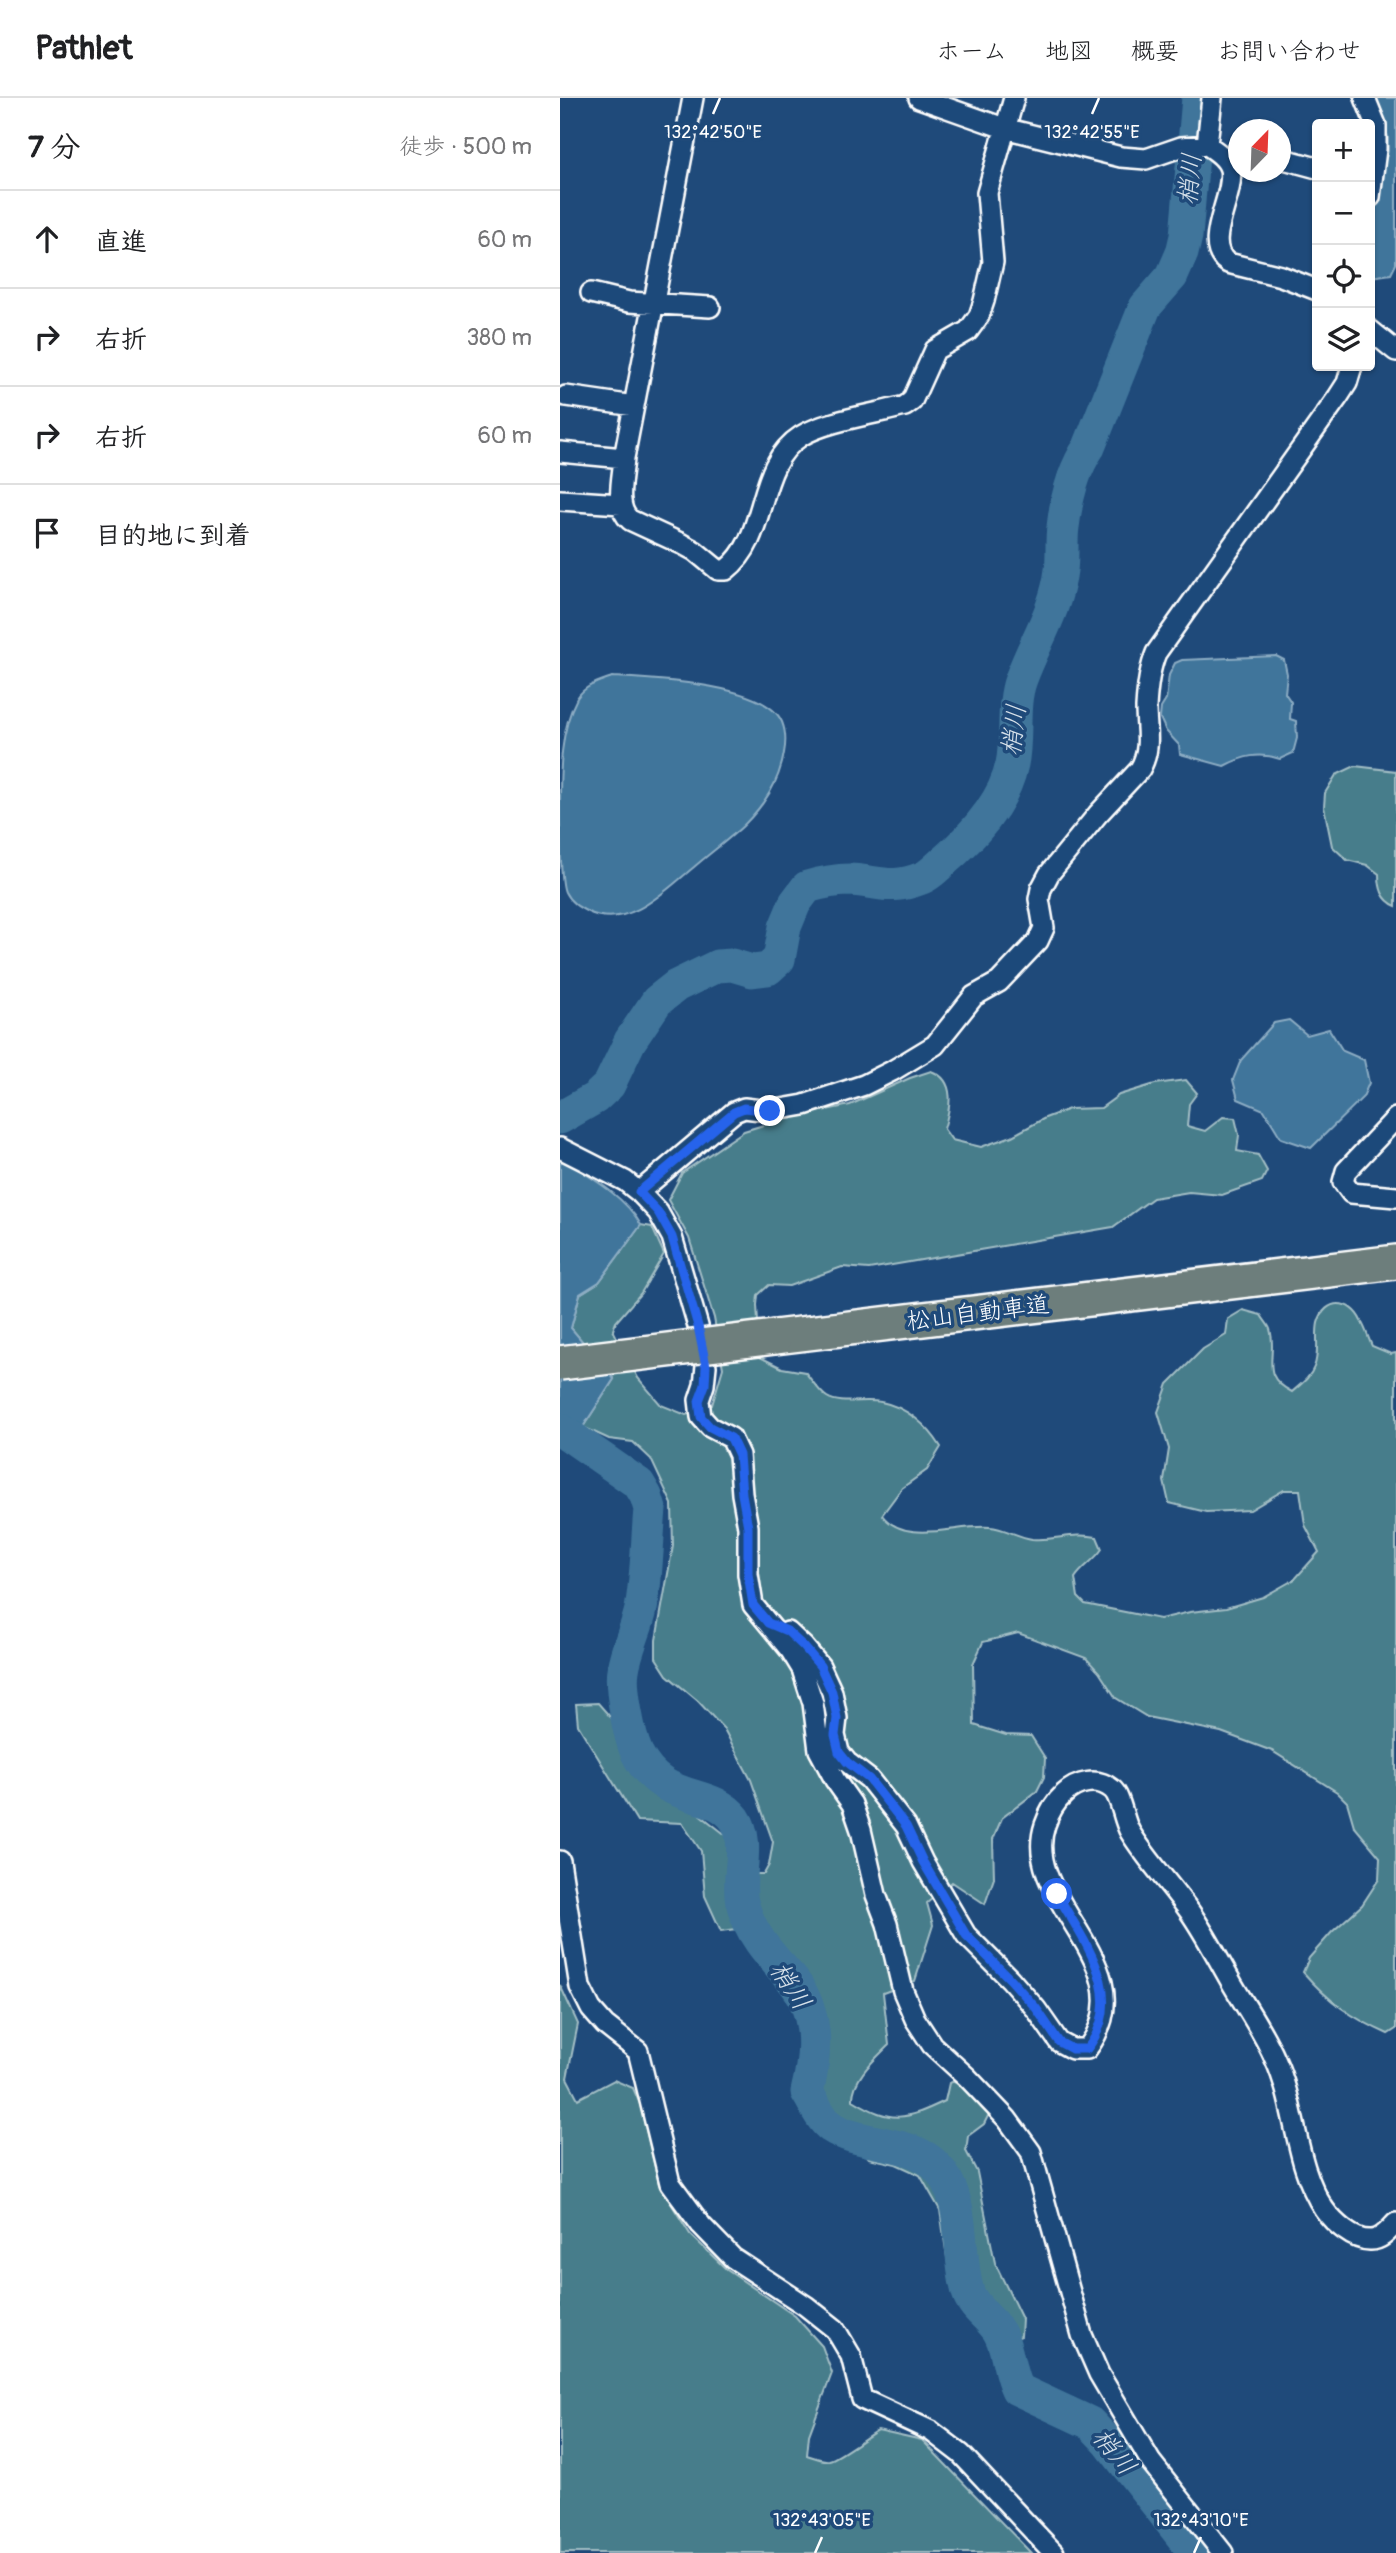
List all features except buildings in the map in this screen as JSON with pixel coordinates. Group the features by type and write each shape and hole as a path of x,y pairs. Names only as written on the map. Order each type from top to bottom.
{"highway":[{"name":"松山自動車道","path":"560,1363 1396,1262"}],"street":[{"path":"692,98 624,458 621,503 624,515 630,520 695,551 718,570 726,570 745,547 754,528 770,474 777,459 789,446 803,435 824,427 905,406 912,401 935,351 968,331 979,316 993,262 987,193 1014,98"},
{"path":"1208,145 1212,98"},
{"path":"1365,98 1376,125 1372,182"},
{"path":"923,99 1004,128 1121,157 1146,159 1181,147 1208,145 1228,155"},
{"path":"1291,161 1312,167"},
{"path":"1229,182 1216,243 1221,258 1228,263 1281,276 1312,288"},
{"path":"591,293 629,302 710,307"},
{"path":"1375,334 1396,351"},
{"path":"639,1192 734,1112 744,1108 770,1111 804,1105 864,1085 892,1072 934,1045 974,996 999,982 1023,959 1038,941 1044,928 1039,899 1049,874 1089,823 1140,769 1145,760 1149,725 1146,710 1149,678 1156,653 1338,397 1351,371"},
{"path":"566,396 634,406"},
{"path":"560,452 624,458"},
{"path":"560,500 621,503"},
{"path":"1396,1118 1346,1171 1343,1182 1351,1193 1396,1197"},
{"path":"560,1148 625,1181 639,1192 658,1212 672,1237 698,1326 706,1366 705,1385 699,1401 701,1417 710,1427 731,1438 739,1455 748,1527 748,1574 753,1605 791,1651 802,1670 813,1703 819,1750 852,1804 861,1830 903,1991 915,2019 932,2045 999,2110 1031,2152 1082,2335 1099,2374 1152,2462 1223,2553"},
{"path":"768,1623 787,1631 820,1666 832,1692 839,1752 869,1779 906,1826 923,1862 966,1935 1036,2008 1059,2042 1072,2049 1087,2049 1094,2039 1102,2020 1102,1979 1095,1960 1057,1894 1043,1864 1040,1849 1049,1814 1066,1791 1088,1782 1102,1783 1114,1791 1130,1832 1192,1915 1274,2056 1286,2086 1304,2169 1324,2208 1339,2226 1370,2241 1383,2236 1396,2223"},
{"path":"560,1861 580,1987 591,2009 605,2025 638,2051 670,2183 701,2225 733,2258 806,2306 835,2329 851,2356 862,2399 931,2431 961,2454 1054,2553"}],"green space":[{"path":"1355,766 1396,771 1396,906 1382,893 1379,874 1367,865 1347,860 1332,846 1324,807 1325,793 1336,775"},
{"path":"931,1071 945,1081 950,1096 944,1129 952,1140 981,1147 1012,1136 1045,1118 1069,1109 1101,1108 1119,1095 1155,1084 1186,1080 1197,1093 1189,1104 1187,1126 1205,1131 1223,1117 1235,1118 1239,1135 1237,1151 1258,1155 1267,1171 1262,1181 1222,1195 1189,1192 1153,1198 1113,1227 869,1269 842,1267 789,1286 769,1285 758,1295 760,1357 782,1368 805,1372 821,1392 833,1400 874,1401 900,1408 923,1425 941,1447 927,1470 902,1488 882,1515 892,1524 904,1530 918,1532 990,1527 1032,1539 1080,1535 1097,1537 1102,1549 1075,1578 1078,1597 1085,1604 1160,1619 1226,1608 1263,1597 1295,1579 1319,1552 1305,1525 1300,1490 1284,1490 1250,1510 1206,1512 1169,1503 1164,1481 1169,1449 1158,1412 1168,1384 1203,1349 1226,1335 1228,1319 1243,1310 1261,1315 1268,1325 1272,1339 1272,1372 1282,1386 1292,1392 1312,1371 1317,1357 1318,1323 1321,1315 1332,1305 1351,1308 1363,1324 1372,1346 1391,1354 1396,1353 1396,2029 1388,2034 1363,2022 1332,2001 1303,1972 1309,1958 1332,1932 1362,1905 1379,1879 1380,1857 1354,1826 1347,1802 1337,1792 1272,1751 1221,1732 1147,1717 1116,1698 1086,1658 1018,1633 983,1642 973,1664 974,1725 1006,1735 1031,1736 1045,1758 1044,1777 1037,1791 1002,1818 993,1839 994,1878 985,1904 952,1882 927,1903 933,1925 915,1981 883,1993 889,2045 860,2077 853,2100 878,2113 899,2117 945,2101 949,2083 959,2080 989,2114 984,2124 968,2136 966,2151 977,2172 995,2263 1022,2319 1021,2336 1004,2343 989,2342 960,2305 950,2278 940,2210 920,2175 896,2164 869,2158 810,2097 807,2038 799,2010 780,1973 769,1939 753,1927 721,1931 705,1896 701,1851 682,1823 637,1821 578,1725 576,1704 598,1703 613,1720 641,1778 652,1789 680,1799 727,1836 734,1859 741,1870 751,1874 764,1874 769,1865 773,1842 751,1780 724,1729 698,1701 667,1675 656,1658 656,1640 673,1546 672,1504 651,1459 633,1442 609,1439 583,1427 614,1379 571,1328 580,1294 599,1282 641,1225 652,1227 664,1254 641,1293 616,1322 613,1330 638,1378 661,1405 686,1415 712,1405 723,1368 714,1318 689,1238 668,1200 682,1173 744,1131 783,1119 850,1105"},
{"path":"560,1985 578,2024 567,2078 578,2099 614,2080 633,2088 640,2104 659,2184 690,2234 727,2270 795,2316 822,2346 832,2373 809,2435 807,2455 829,2460 878,2430 922,2440 1031,2553 560,2553"}],"water":[{"path":"1376,98 1396,98 1396,264 1391,274 1375,276 1375,194 1388,151 1388,137"},
{"path":"1276,656 1284,660 1287,674 1285,693 1291,702 1290,719 1296,721 1297,738 1293,753 1280,759 1251,756 1224,766 1180,754 1179,745 1166,731 1160,718 1161,708 1166,700 1169,675 1175,663 1182,660"},
{"path":"612,677 705,686 754,699 772,709 782,722 785,749 774,784 764,802 743,826 646,905 617,916 603,916 578,906 565,892 562,876 560,779 564,737 577,698 588,687"},
{"path":"1289,1020 1307,1035 1329,1029 1343,1051 1364,1060 1369,1083 1363,1097 1311,1148 1281,1138 1264,1110 1238,1099 1233,1080 1241,1060 1274,1023"},
{"path":"562,1159 616,1196 641,1225 599,1282 580,1294 571,1328 614,1379 583,1427 560,1414"}],"waterway":[{"name":"梢川","path":"560,1118 595,1098 609,1085 630,1041 657,1001 676,986 717,966 732,965 752,971 768,969 779,959 785,927 795,903 807,887 843,880 893,885 922,878 965,841 995,805 1012,764 1018,689 1055,599 1062,565 1064,517 1075,475 1089,447 1145,307 1172,276 1182,253 1186,236 1198,98"},
{"name":"梢川","path":"560,1429 639,1484 646,1496 650,1509 643,1597 622,1678 631,1735 637,1753 648,1770 660,1781 673,1789 725,1809 740,1828 743,1849 741,1892 745,1913 761,1943 799,1990 811,2017 814,2047 807,2092 831,2127 856,2137 912,2151 935,2165 945,2178 957,2209 968,2292 974,2304 1000,2334 1017,2389 1090,2423 1109,2443 1195,2553"}],"route":[{"path":"770,1111 744,1108 734,1112 639,1192 658,1212 672,1237 698,1326 706,1366 705,1385 699,1401 701,1417 710,1427 731,1438 739,1455 748,1527 748,1574 753,1605 768,1623 787,1631 820,1666 832,1692 839,1752 869,1779 906,1826 923,1862 966,1935 1036,2008 1059,2042 1072,2049 1087,2049 1102,2020 1102,1979 1095,1960 1057,1894"}]}
